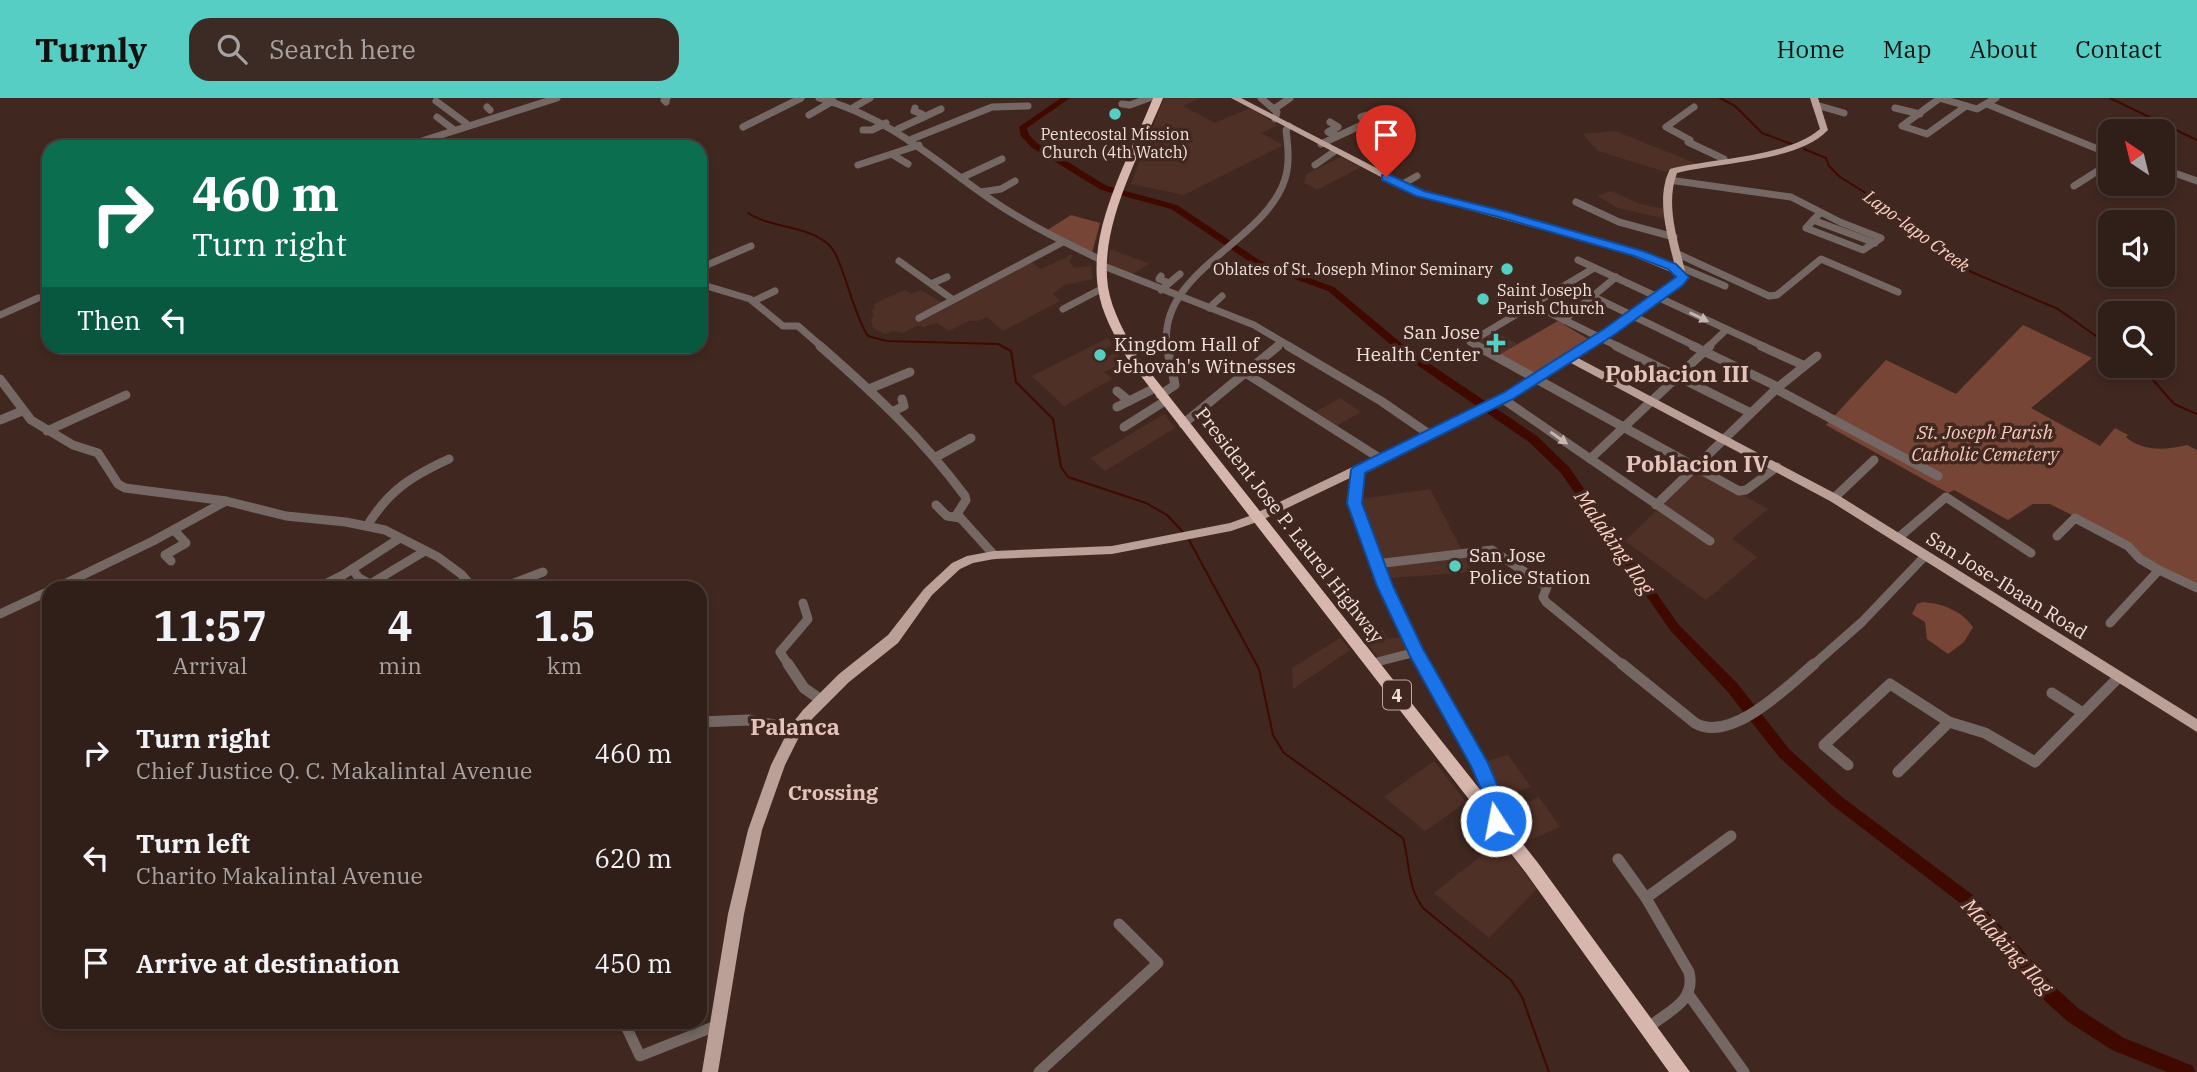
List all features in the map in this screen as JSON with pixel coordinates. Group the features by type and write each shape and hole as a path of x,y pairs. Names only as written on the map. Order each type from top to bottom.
{"highway":[{"name":"President Jose P. Laurel Highway","path":"1158,98 1117,203 1101,262 1103,288 1120,334 1133,358 1160,395 1496,821 1682,1072"}],"main road":[{"path":"1235,98 1401,185 1434,198 1623,248 1680,269"},
{"path":"710,1072 736,914 755,830 778,765 796,729 821,700 893,639 928,592 956,566 971,559 994,555 1085,553 1177,538 1255,518 1498,402 1632,316 1682,280 1668,200 1671,173 1724,159 1795,149 1823,132 1815,101"},
{"name":"San Jose-Ibaan Road","path":"1568,357 1833,498 2197,726"},
{"path":"1358,470 1354,503 1376,564 1394,609 1416,652 1479,763 1493,796 1496,821"}],"street":[{"path":"422,140 467,124 491,111 556,98"},
{"path":"743,127 801,98"},
{"path":"819,98 854,107 898,129 961,178 1024,221 1101,262 1179,298 1254,325 1381,401 1429,434"},
{"path":"854,107 870,98"},
{"path":"1122,104 1129,105 1145,98"},
{"path":"1261,98 1278,114 1275,119"},
{"path":"1966,106 1927,134 1900,127 1939,98 1978,109 1996,98"},
{"path":"1273,109 1284,99"},
{"path":"436,101 467,124"},
{"path":"809,115 833,101"},
{"path":"1815,101 1844,113"},
{"path":"1987,104 2098,149"},
{"path":"912,139 992,107 1028,106"},
{"path":"915,107 914,111 922,114 922,118"},
{"path":"1694,107 1666,127 1690,140 1688,142 1724,159"},
{"path":"1895,108 1920,114"},
{"path":"898,129 941,109"},
{"path":"1321,144 1366,123 1361,117 1366,115"},
{"path":"437,117 453,129"},
{"path":"1330,122 1338,127 1328,132 1338,136"},
{"path":"863,130 872,130 886,123"},
{"path":"1124,427 1175,385 1168,361 1166,335 1171,313 1179,298 1216,257 1272,203 1284,183 1289,165 1286,130 1289,126"},
{"path":"858,165 881,155 893,155 919,145"},
{"path":"1315,166 1335,151"},
{"path":"893,155 908,164"},
{"path":"961,178 1002,159"},
{"path":"2074,186 2098,171"},
{"path":"2175,173 2197,181"},
{"path":"1401,185 1418,176"},
{"path":"1669,180 1791,197 1820,213 1880,236 1875,243 1863,250 1806,228 1820,213"},
{"path":"981,192 1001,189 1016,181"},
{"path":"1576,202 1619,222 1674,236"},
{"path":"919,318 1063,242"},
{"path":"707,265 751,246"},
{"path":"1678,254 1772,296 1777,295 1821,258 1898,292"},
{"path":"1578,260 1803,366"},
{"path":"899,261 909,275 933,284 952,299"},
{"path":"1594,268 1470,342 1739,491 1746,490 1777,467"},
{"path":"1680,269 1725,286"},
{"path":"1161,290 1180,274"},
{"path":"1161,276 1159,279 1169,283"},
{"path":"933,284 947,277"},
{"path":"1564,320 1615,277"},
{"path":"707,286 754,301 783,326 798,326 894,411 936,457 965,496 966,500 957,514 994,555"},
{"path":"1063,309 1103,288"},
{"path":"754,301 775,291"},
{"path":"1209,308 1222,296"},
{"path":"1592,296 1777,388 1938,476"},
{"path":"0,315 38,298"},
{"path":"1534,305 1751,413"},
{"path":"1590,459 1726,330"},
{"path":"1183,424 1282,342"},
{"path":"1656,505 1777,388 1817,356"},
{"path":"836,373 847,369"},
{"path":"869,389 910,372"},
{"path":"1244,372 1381,458"},
{"path":"0,379 22,411 47,431 73,445 98,453 118,484 125,488 226,501 286,516 367,526 425,551 467,581"},
{"path":"1117,391 1129,401"},
{"path":"47,431 127,395"},
{"path":"1117,407 1129,401 1160,395"},
{"path":"894,411 904,406 902,399"},
{"path":"1498,402 1590,459 1710,541"},
{"path":"0,420 22,411"},
{"path":"936,457 971,438"},
{"path":"367,526 377,510 412,476 449,459"},
{"path":"1833,498 1874,460"},
{"path":"1898,538 1946,497 2031,553"},
{"path":"84,581 226,501"},
{"path":"936,505 947,516 960,518"},
{"path":"2057,536 2075,518 2128,545 2140,559 2159,570 2197,588"},
{"path":"171,561 165,555 186,543 174,530"},
{"path":"330,581 400,538"},
{"path":"375,581 425,551"},
{"path":"1376,564 1454,554 1497,552 1547,587 1543,597 1546,602 1695,723 1711,728 1732,723 1764,707 1862,622 1925,556"},
{"path":"352,569 364,581"},
{"path":"2110,624 2159,570"},
{"path":"519,581 543,572"},
{"path":"0,614 42,594"},
{"path":"803,603 808,618 803,629 782,646 780,652 804,688 821,700"},
{"path":"1373,663 1416,652"},
{"path":"1848,765 1824,745 1890,684 1949,722 1984,733 2035,762 2119,677"},
{"path":"2052,693 2083,713"},
{"path":"707,721 734,717 764,720 796,729"},
{"path":"1898,772 1949,722"},
{"path":"1646,898 1731,836"},
{"path":"1618,859 1646,898 1689,971 1692,985 1689,995 1649,1027"},
{"path":"1038,1072 1158,963 1119,924"},
{"path":"1689,995 1744,1072"},
{"path":"627,1029 640,1056 718,1025"}],"shaded area":[{"path":"1164,98 1200,98 1183,106 1215,123 1250,108 1277,125 1261,133 1283,145 1184,195 1131,184"},
{"path":"1615,131 1695,163 1666,172 1598,151 1583,134"},
{"path":"1341,157 1361,167 1317,190 1304,183 1307,174"},
{"path":"1611,191 1640,204 1664,209 1666,219 1618,208 1597,196"},
{"path":"1110,249 1150,264 1130,275 1108,266"},
{"path":"1073,256 1069,261 1074,268 1091,266 1093,279 1064,285 1053,294 1060,301 1003,331 987,317 969,321 949,331 937,323 923,327 918,325 902,333 893,331 885,334 873,328 871,319 874,315 871,310 876,308 874,304 904,290 911,294 920,290 946,304 1028,260 1041,269"},
{"name":"San Jose Health Center","path":"1493,330 1517,344 1497,356 1476,343"},
{"path":"1108,338 1112,345 1092,356 1098,361 1116,352 1124,363 1104,372 1112,379 1064,406 1032,376"},
{"path":"1340,398 1361,412 1336,426 1314,413"},
{"path":"1164,414 1175,428 1105,471 1091,458"},
{"path":"1698,470 1768,509 1732,539 1757,557 1706,600 1625,541"},
{"path":"1430,489 1473,572 1390,578 1361,499"},
{"path":"1383,630 1388,639 1399,637 1410,654 1383,664 1362,636"},
{"path":"1340,638 1350,650 1293,689 1292,668"},
{"path":"1508,755 1531,787 1503,796 1484,762"},
{"path":"1434,761 1466,802 1425,831 1384,797"},
{"path":"1539,797 1560,827 1530,840 1513,808"},
{"path":"1500,841 1537,889 1489,938 1434,893"}],"green space":[{"path":"1071,215 1100,223 1092,253 1046,231"},
{"path":"1558,321 1588,339 1530,375 1497,356"},
{"name":"St. Joseph Parish Catholic Cemetery","path":"2023,325 2092,358 2031,408 2100,446 2115,428 2139,445 2163,449 2187,445 2197,450 2197,587 2142,559 2129,544 2050,504 2033,504 2008,520 1954,490 1948,493 1826,425 1886,360 1956,394"},
{"path":"1923,602 1951,609 1963,616 1973,627 1964,642 1948,654 1927,639 1925,622 1912,614 1917,604"}],"waterway":[{"name":"Malaking Ilog","path":"1066,98 1023,127 1025,136 1034,145 1104,188 1174,207 1256,262 1331,289 1408,354 1533,439 1565,470 1674,627 1732,687 1784,753 1837,801 1969,901 2051,995 2073,1015 2118,1044 2187,1072"},
{"name":"Lapo-lapo Creek","path":"1720,98 1735,106 1762,133 1794,145"},
{"path":"2110,98 2197,140"},
{"name":"Lapo-lapo Creek","path":"1804,149 1826,158 1829,166 1840,177 1885,205 1967,270 2058,309 2098,337"},
{"path":"748,213 768,222 811,234 829,245 839,262 868,336 886,341 998,344 1011,351 1016,382 1053,419 1061,467 1068,477 1146,503 1167,515 1184,533"},
{"name":"Lapo-lapo Creek","path":"2151,378 2174,404 2197,414"},
{"path":"1189,540 1259,669 1273,735 1284,753 1403,838 1411,883 1418,900 1423,908 1511,980 1522,997 1549,1072"}],"place":[{"name":"Pentecostal Mission Church (4th Watch)","path":"1115,114"},
{"name":"Oblates of St. Joseph Minor Seminary","path":"1507,269"},
{"name":"Saint Joseph Parish Church","path":"1483,299"},
{"name":"San Jose Health Center","path":"1496,343"},
{"name":"Kingdom Hall of Jehovah's Witnesses","path":"1100,355"},
{"name":"San Jose Police Station","path":"1455,566"}],"district":[{"name":"Poblacion III","path":"1677,373"},
{"name":"Poblacion IV","path":"1697,463"},
{"name":"Palanca","path":"795,726"},
{"name":"Crossing","path":"833,792"}],"route":[{"path":"1386,177 1420,194 1623,248 1663,262 1680,272 1682,277 1679,283 1609,332 1508,396 1358,470 1354,503 1394,609 1479,763 1493,796 1496,821"}]}
